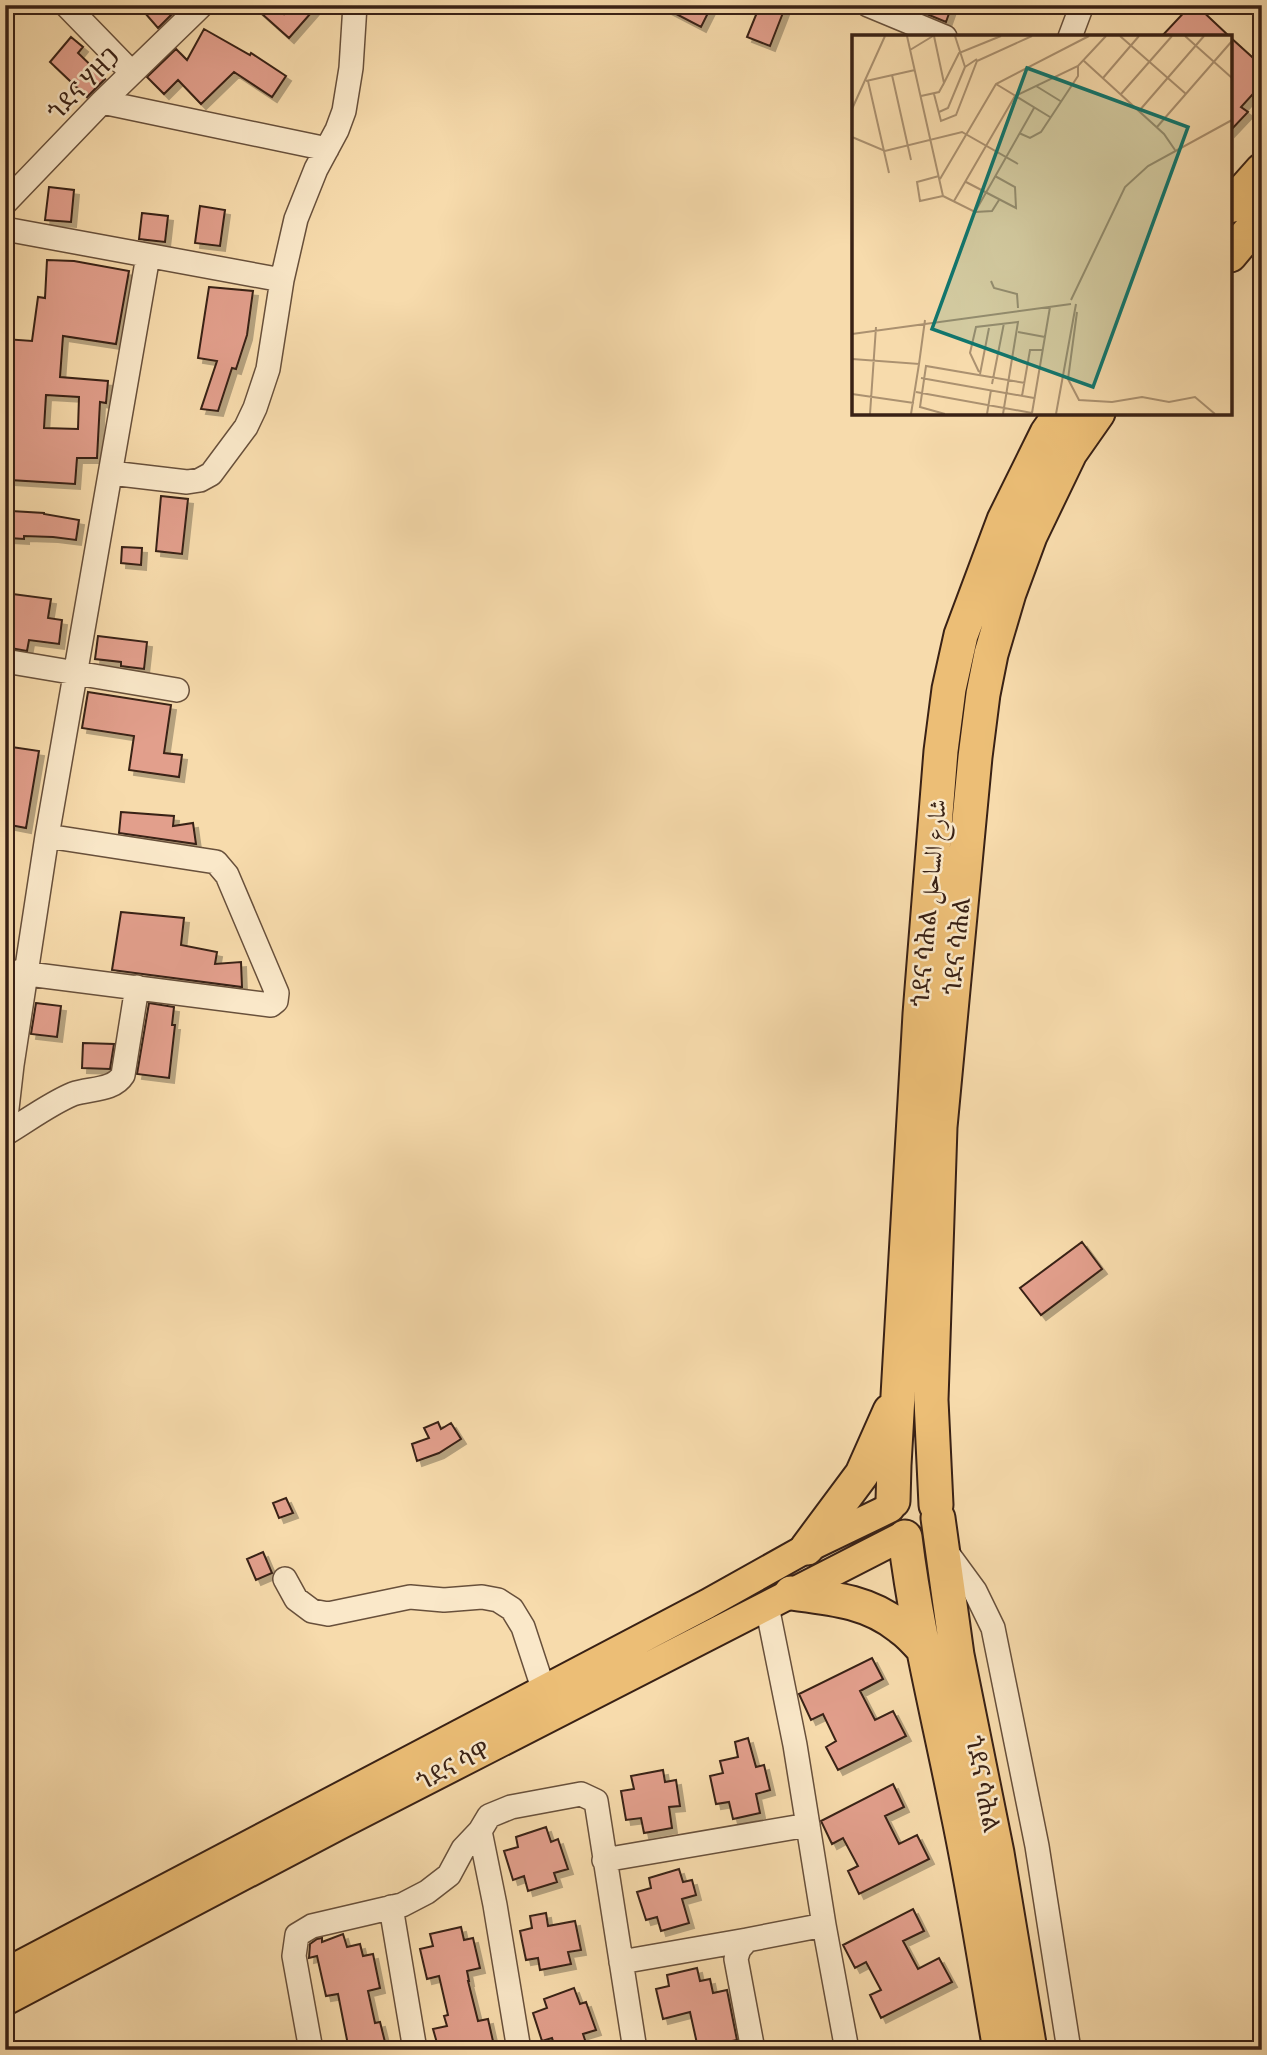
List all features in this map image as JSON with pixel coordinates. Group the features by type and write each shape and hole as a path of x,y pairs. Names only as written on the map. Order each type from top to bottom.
{"highway":[{"path":"1232,244 1240,202 1262,170"},
{"name":"ጎደና ሳሕል شارع الساحل","path":"898,1520 894,1465 899,1389 917,1338 932,1063 941,751 949,689 961,635 1004,520 1047,433 1060,415"},
{"name":"ጎደና ሳሕል","path":"932,1063 983,694 991,654 1030,536 1070,453 1097,415"},
{"name":"ጎደና ሳሕል","path":"917,1338 931,1400 938,1522 957,1655 997,1853 1030,2050"},
{"path":"807,1548 862,1474 899,1389"},
{"path":"898,1520 919,1538 931,1531 938,1522"},
{"name":"ጎደና ሳሕል","path":"898,1520 965,1845 1000,2050"},
{"path":"779,1599 830,1597 867,1607 900,1626 925,1650"}],"main road":[{"name":"ጎደና ሳዋ","path":"5,1973 708,1604 807,1548 898,1520"},
{"name":"ጎደና ሳዋ","path":"5,2001 341,1824 779,1599 898,1520"}],"street":[{"path":"66,5 132,73"},
{"name":"ጎደና ሃዘጋ","path":"5,203 102,102 202,5"},
{"path":"111,473 187,482 200,480 211,474 246,427 268,369 282,280 296,219 344,111 351,68 355,5"},
{"path":"1071,35 1082,5"},
{"path":"880,8 941,35"},
{"path":"102,102 327,149"},
{"path":"5,229 282,280"},
{"path":"5,1126 16,973 47,836 148,256"},
{"path":"5,661 177,690"},
{"path":"16,973 271,1005 276,1001 277,993 227,875 216,862 47,836"},
{"path":"5,1134 72,1095 119,1082 123,1075 137,987"},
{"path":"938,1522 993,1628 1037,1846 1069,2050"},
{"path":"285,1579 296,1599 312,1611 328,1614 410,1597 444,1600 482,1597 498,1600 512,1609 523,1627 544,1690"},
{"path":"779,1599 795,1745 847,2050"},
{"path":"311,2050 294,1956 297,1935 312,1926 402,1905 427,1892 449,1875 463,1849 480,1831 489,1816 511,1807 581,1794 596,1801 635,2050"},
{"path":"604,1860 808,1825"},
{"path":"480,1831 519,2050"},
{"path":"391,1908 415,2050"},
{"path":"621,1962 824,1925"},
{"path":"747,1940 739,1949 736,1959 753,2050"}],"building":[{"path":"138,5 161,5 172,14 158,28"},
{"path":"252,5 273,5 284,14 292,5 318,5 289,38"},
{"path":"659,5 712,5 701,27"},
{"path":"760,5 786,5 770,46 747,37"},
{"path":"905,5 952,5 946,22"},
{"path":"1191,5 1196,5 1228,35 1163,35"},
{"path":"204,29 250,55 251,53 286,76 272,97 234,72 201,104 178,80 164,94 147,77 176,49 187,60"},
{"path":"71,37 83,47 78,53 105,79 87,97 50,62"},
{"path":"1232,39 1262,66 1262,84 1241,107 1248,112 1232,129"},
{"path":"49,187 74,190 71,222 45,220"},
{"path":"200,206 225,210 220,246 195,243"},
{"path":"142,213 168,216 165,242 139,239"},
{"path":"47,260 74,261 129,271 116,344 63,336 60,377 108,381 106,403 100,402 97,458 77,458 75,484 10,480 11,408 5,407 5,339 32,341 38,297 45,298","holes":["46,395 79,397 78,429 44,428"]},
{"path":"209,287 253,291 247,335 236,369 232,368 218,411 201,409 217,361 198,358"},
{"path":"161,496 188,499 182,554 156,551"},
{"path":"11,511 44,513 79,520 76,540 24,536 24,539 9,538"},
{"path":"122,547 142,548 141,565 121,563"},
{"path":"5,593 51,599 48,618 62,620 59,644 29,640 27,651 5,647"},
{"path":"98,636 147,642 144,669 121,666 121,662 95,659"},
{"path":"88,692 171,705 164,753 182,755 179,777 129,770 134,736 82,728"},
{"path":"5,746 39,751 26,828 5,824 8,795 5,795 5,787 9,764 5,764"},
{"path":"121,812 174,816 173,826 193,823 196,844 119,833"},
{"path":"121,912 184,918 181,945 217,952 215,964 241,962 242,987 112,970"},
{"path":"36,1003 61,1006 57,1037 31,1034"},
{"path":"149,1003 174,1007 172,1025 175,1025 169,1078 137,1074"},
{"path":"83,1043 114,1044 110,1069 82,1068"},
{"path":"1082,1242 1102,1269 1041,1315 1020,1288"},
{"path":"438,1422 441,1429 451,1423 461,1439 439,1453 417,1461 412,1444 429,1438 424,1428"},
{"path":"286,1498 293,1513 279,1518 273,1503"},
{"path":"263,1552 272,1573 256,1580 247,1559"},
{"path":"872,1658 883,1679 860,1691 875,1720 893,1711 906,1736 838,1770 826,1747 836,1741 823,1714 811,1720 799,1694"},
{"path":"748,1738 756,1767 764,1765 770,1790 756,1794 760,1813 733,1819 729,1802 716,1804 710,1776 723,1773 720,1761 738,1757 735,1742"},
{"path":"663,1770 665,1782 676,1780 680,1806 669,1807 672,1828 644,1833 641,1818 626,1820 621,1791 634,1789 631,1776"},
{"path":"893,1784 904,1807 885,1816 899,1844 917,1835 929,1859 859,1894 848,1871 858,1866 843,1838 832,1844 821,1821"},
{"path":"546,1827 551,1842 558,1839 568,1869 554,1873 557,1882 528,1891 524,1876 513,1880 504,1851 518,1847 516,1837"},
{"path":"679,1869 683,1882 692,1880 696,1895 682,1899 689,1923 661,1931 657,1917 646,1920 637,1892 651,1888 649,1878"},
{"path":"913,1909 924,1931 903,1941 918,1969 939,1958 952,1982 881,2018 870,1995 881,1990 866,1962 855,1968 843,1945"},
{"path":"546,1913 548,1926 575,1921 581,1950 568,1952 571,1964 540,1970 538,1958 526,1960 520,1931 532,1928 530,1916"},
{"path":"461,1927 464,1940 473,1938 480,1968 467,1971 478,2021 488,2019 495,2050 439,2050 433,2029 447,2026 444,2016 448,2015 439,1976 427,1979 420,1949 433,1946 430,1934"},
{"path":"343,1934 347,1947 360,1944 363,1956 373,1954 380,1988 368,1991 375,2023 380,2022 387,2050 349,2050 338,1994 326,1996 317,1956 309,1958 310,1944 317,1939 322,1938 322,1942"},
{"path":"697,1968 700,1981 710,1979 713,1993 727,1990 737,2040 698,2048 690,2012 663,2019 656,1989 669,1986 667,1975"},
{"path":"574,1988 580,2004 586,2002 596,2030 583,2034 586,2043 556,2050 552,2038 542,2041 533,2013 547,2008 544,1999"}]}
